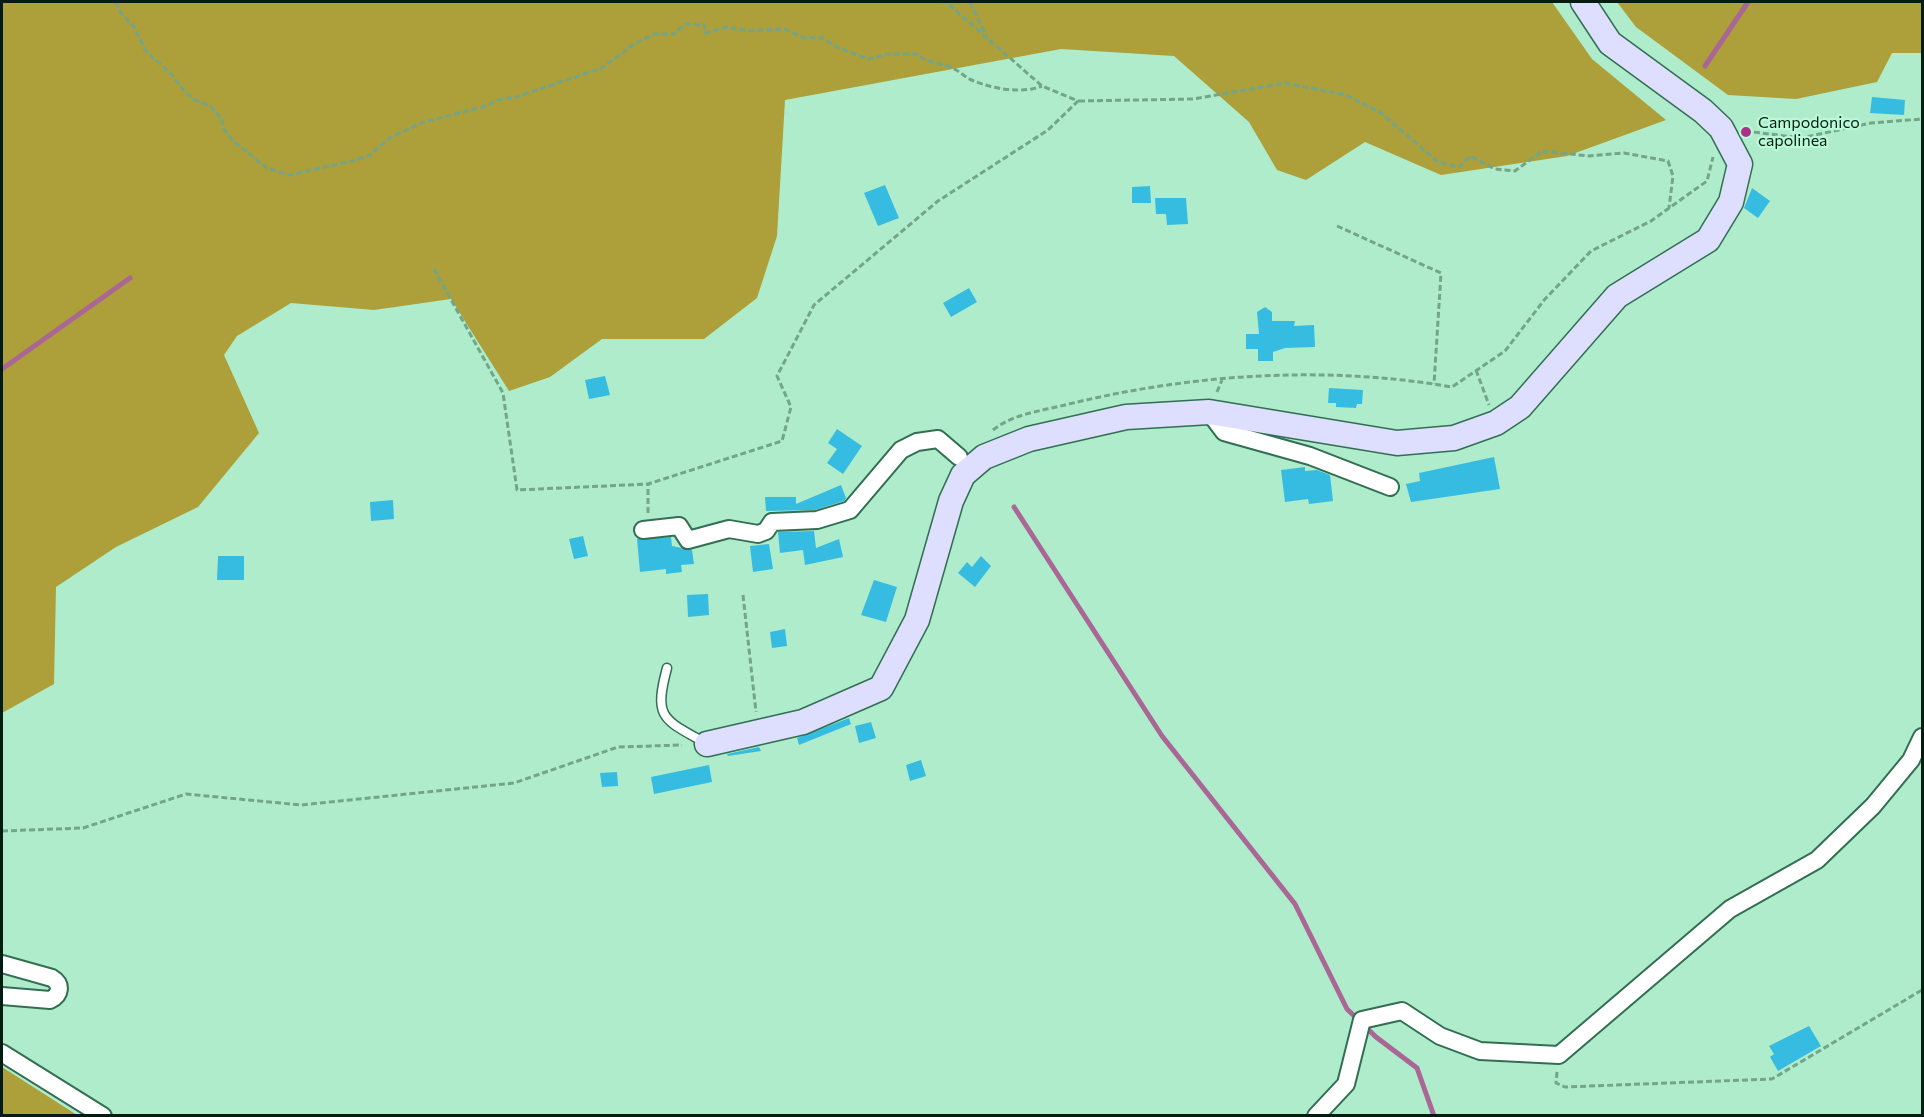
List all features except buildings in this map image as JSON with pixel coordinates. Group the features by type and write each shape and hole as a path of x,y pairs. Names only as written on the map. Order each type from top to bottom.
{"street":[{"path":"707,744 803,722 881,688 918,620 951,501 963,475 984,457 1029,439 1126,417 1209,412 1397,443 1454,438 1496,423 1520,406 1617,296 1708,240 1731,202 1740,164 1721,128 1703,111 1610,43 1583,2"},
{"path":"1209,412 1224,432 1310,456 1390,487"},
{"path":"643,530 679,526 688,540 729,529 758,534 766,531 772,522 817,520 850,510 901,450 916,442 938,439 959,457"},
{"path":"1316,1116 1346,1084 1362,1020 1402,1011 1440,1036 1480,1051 1559,1055 1730,909 1817,860 1873,806 1911,760 1923,737"},
{"path":"2,964 52,978 57,982 59,989 56,996 50,1000 2,996"},
{"path":"2,1053 103,1116"}],"lane":[{"path":"667,668 659,696 660,707 675,725 707,744"}],"path":[{"path":"116,2 120,12 134,27 146,51 172,75 186,93 195,100 210,106 222,119 223,128 233,141 267,168 290,175 313,172 370,154 390,138 421,123 486,106 498,99 519,96 602,68 634,44 655,34 674,34 685,24 704,25 705,33 709,34 728,27 749,31 785,29 802,37 823,38 834,46 868,59 887,54 916,54 925,62 949,67 971,80 992,87 1033,90 1042,86"},
{"path":"946,2 1042,86 1078,101 1193,99 1285,83 1346,95 1381,113 1438,162 1459,167 1470,156 1495,169 1515,171 1542,151 1589,156 1624,153 1668,161 1673,176 1669,208"},
{"path":"970,2 987,39"},
{"path":"434,269 503,393 517,490 648,484 782,441 791,407 777,376 814,305 938,201 1048,130 1078,101"},
{"path":"1222,380 1303,376 1396,378 1452,387 1505,351 1545,299 1591,251 1650,221 1707,181 1721,128 1801,138 1871,123 1923,119"},
{"path":"1337,226 1441,273 1434,384"},
{"path":"1476,370 1496,423"},
{"path":"643,530 650,507 648,484"},
{"path":"743,595 753,705 761,731"},
{"path":"2,831 83,828 186,794 300,805 514,783 618,747 707,744"},
{"path":"1559,1055 1556,1083 1565,1087 1772,1079 1923,990"}],"shaded area":[{"path":"2,2 1552,2 1592,59 1666,120 1567,156 1441,175 1365,142 1306,180 1277,170 1249,122 1174,56 1061,49 785,100 777,236 757,298 704,339 602,339 550,377 509,391 451,299 374,310 291,303 237,336 224,355 259,433 198,507 116,547 56,587 54,684 2,713"},
{"path":"1617,2 1922,2 1922,53 1892,53 1877,82 1796,99 1728,95 1636,27"},
{"path":"2,1067 77,1115 2,1115"}],"waterway":[{"path":"1705,66 1748,2"},
{"path":"2,369 130,278"},
{"path":"1014,507 1162,736 1295,904 1347,1009 1376,1037 1417,1068 1434,1116"}],"place":[{"name":"Campodonico capolinea","path":"1746,132"}]}
